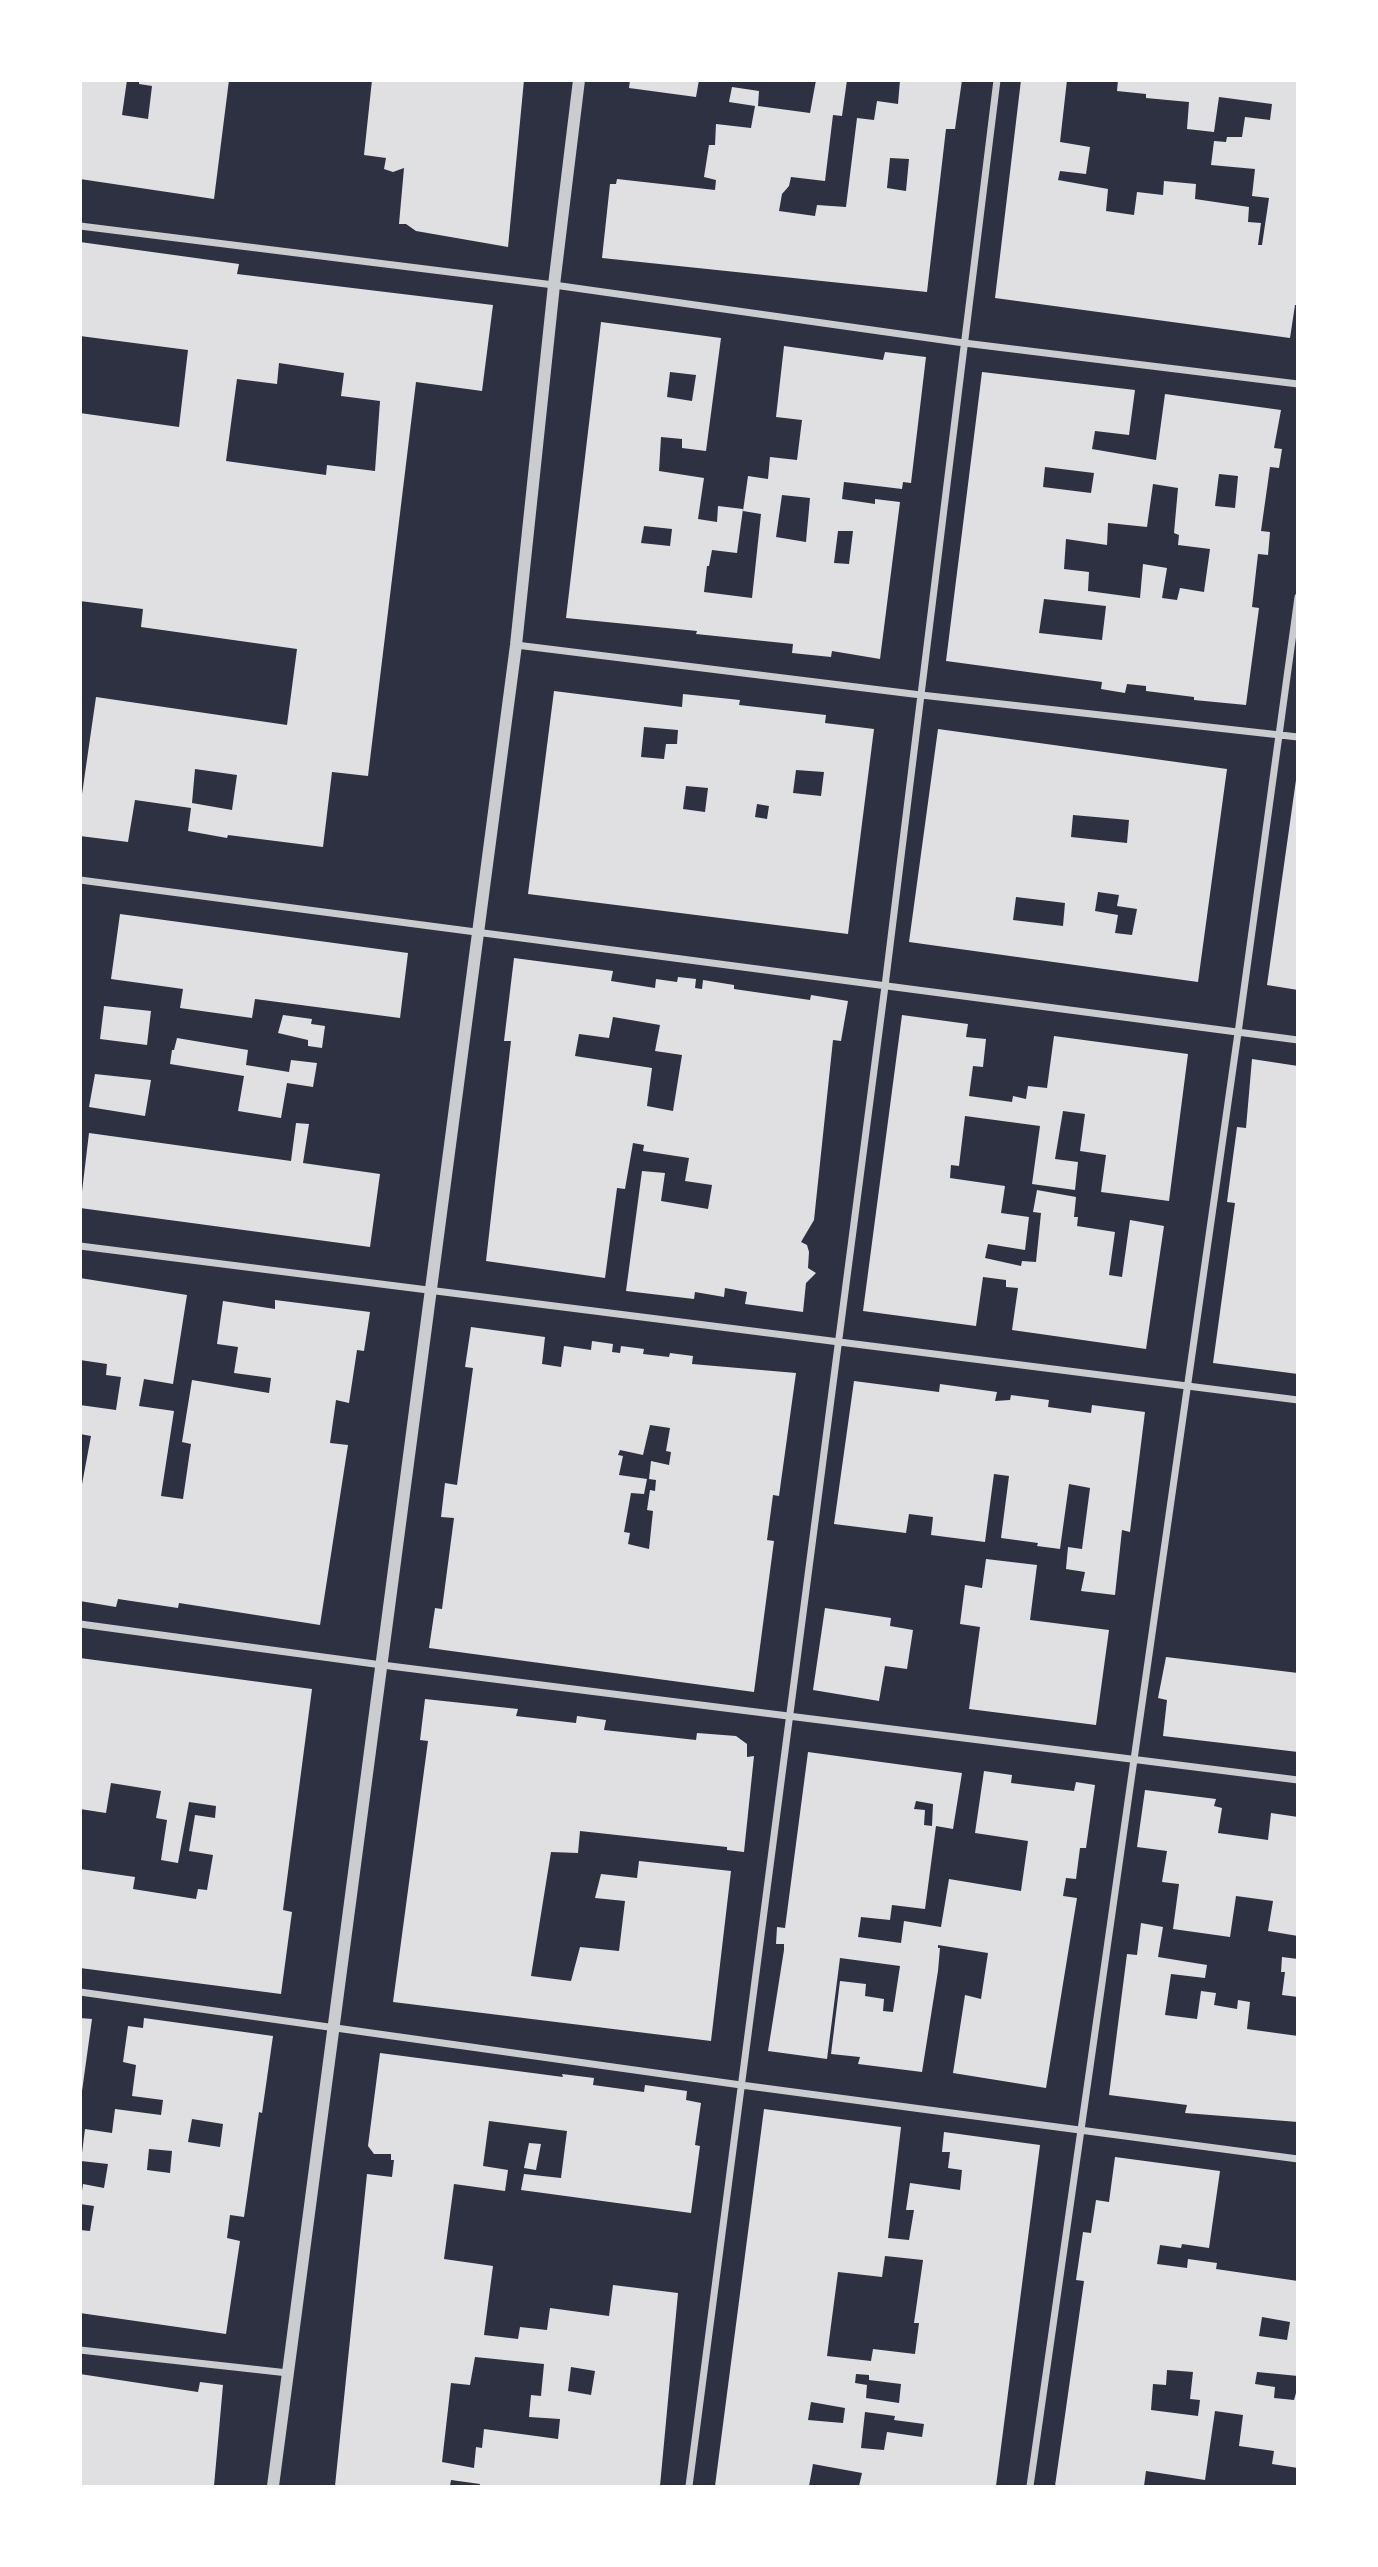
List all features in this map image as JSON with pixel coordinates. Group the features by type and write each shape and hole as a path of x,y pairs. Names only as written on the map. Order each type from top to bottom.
{"street":[{"path":"274,2487 516,645 554,285 579,80"},
{"path":"689,2487 885,986 997,80"},
{"path":"80,226 554,285 964,343 1297,384"},
{"path":"1030,2487 1238,1033 1297,597"},
{"path":"516,645 921,695 1297,737"},
{"path":"80,880 1297,1040"},
{"path":"80,1245 431,1292 1297,1400"},
{"path":"80,1624 382,1665 1297,1780"},
{"path":"80,1992 741,2085 1297,2159"},
{"path":"80,2350 288,2374"}],"building":[{"path":"80,80 127,80 122,115 148,119 152,86 139,84 139,80 229,80 214,199 80,179"},
{"path":"372,80 524,80 508,247 416,231 406,224 399,224 404,168 393,172 384,169 386,158 364,155"},
{"path":"630,80 699,80 696,97 629,88"},
{"path":"816,80 847,80 842,116 833,115 825,181 791,177 789,186 782,194 779,211 815,216 817,205 846,207 857,118 874,120 877,101 898,104 900,80 962,80 955,129 946,129 927,292 602,258 610,184 616,184 617,179 715,190 716,180 704,177 709,145 715,145 716,124 751,128 755,106 729,102 732,87 759,91 758,106 810,113","holes":["890,158 909,159 906,191 887,188"]},
{"path":"1021,80 1067,80 1060,142 1090,147 1086,174 1060,171 1058,180 1108,189 1106,211 1134,215 1137,192 1163,195 1164,181 1196,184 1195,199 1249,207 1248,222 1261,223 1258,245 1262,245 1269,198 1252,196 1255,169 1211,165 1214,141 1226,142 1227,137 1242,137 1245,117 1270,120 1272,104 1219,97 1214,132 1187,129 1189,102 1146,98 1146,94 1117,91 1118,80 1298,80 1298,305 1295,305 1290,338 995,298"},
{"path":"80,242 239,264 237,274 493,305 482,391 416,382 368,776 332,772 323,847 228,835 227,838 188,831 191,808 135,800 128,842 80,836 80,808 96,697 287,725 297,649 141,627 143,609 80,601 80,413 179,427 188,350 80,336","holes":["279,363 344,373 341,396 380,401 375,471 327,465 326,475 226,461 237,379 277,384","195,769 237,775 232,810 192,803"]},
{"path":"601,322 721,338 706,451 682,448 682,439 661,437 659,471 704,478 698,519 717,522 718,506 743,509 737,553 712,550 704,592 752,598 761,514 743,511 748,476 768,479 770,457 797,460 802,420 776,417 784,346 883,360 885,352 926,357 911,483 903,482 902,489 844,482 842,499 875,504 875,499 900,502 880,659 832,651 831,657 792,653 793,644 566,618","holes":["670,372 696,375 692,401 667,397","782,495 810,498 806,542 776,537","644,526 672,529 670,546 641,543","838,531 853,531 849,564 834,563"]},
{"path":"982,372 1135,390 1129,435 1095,431 1092,449 1156,460 1165,394 1281,410 1274,448 1282,449 1279,468 1270,467 1261,531 1270,532 1268,555 1258,554 1252,607 1259,608 1246,705 1194,700 1194,697 1146,691 1146,686 1127,684 1125,693 1101,689 1102,682 946,661","holes":["1045,467 1094,473 1091,493 1043,487","1219,474 1238,476 1235,508 1215,506","1153,484 1178,488 1174,533 1179,535 1178,545 1210,549 1204,592 1180,588 1177,600 1162,598 1167,568 1143,564 1140,598 1088,591 1089,572 1064,569 1066,539 1107,545 1108,523 1147,527","1044,599 1106,606 1102,640 1039,633"]},
{"path":"554,691 682,707 683,694 740,700 739,705 826,715 825,723 874,729 848,934 528,894","holes":["644,727 678,730 677,744 666,744 664,759 641,757","796,770 824,772 821,796 793,793","686,786 708,788 705,812 683,809","757,804 769,806 767,819 755,817"]},
{"path":"938,729 1227,769 1198,982 909,942","holes":["1073,815 1129,820 1127,843 1071,837","1098,892 1119,895 1117,906 1137,909 1132,935 1115,933 1118,915 1095,911","1016,897 1065,903 1063,926 1013,920"]},
{"path":"1298,780 1298,990 1267,985"},
{"path":"120,914 408,953 400,1018 255,999 252,1018 180,1008 183,989 111,979"},
{"path":"514,958 613,971 611,981 655,988 656,979 677,982 678,977 696,979 695,988 702,989 703,980 734,985 734,989 810,1000 811,995 848,1001 841,1041 833,1040 814,1220 801,1242 807,1245 809,1252 808,1268 816,1273 806,1283 803,1312 745,1304 747,1292 725,1288 724,1297 695,1292 694,1299 626,1291 642,1171 665,1173 661,1201 708,1209 712,1185 685,1181 689,1158 643,1151 644,1145 633,1143 625,1189 617,1188 605,1278 486,1261 511,1041 504,1041","holes":["613,1017 660,1025 655,1051 682,1055 673,1111 647,1106 652,1068 575,1056 579,1034 609,1038"]},
{"path":"104,1006 151,1011 147,1045 100,1039"},
{"path":"283,1015 312,1019 311,1024 325,1026 322,1048 308,1046 308,1040 278,1033"},
{"path":"902,1015 968,1024 966,1037 986,1039 983,1067 973,1066 969,1096 1012,1102 1013,1096 1026,1099 1028,1086 1047,1088 1054,1036 1188,1054 1169,1201 1101,1192 1106,1155 1080,1151 1085,1114 1063,1111 1055,1159 1078,1162 1075,1190 1032,1184 1040,1126 965,1116 959,1166 951,1165 950,1178 1005,1186 1001,1213 1029,1217 1025,1250 988,1244 985,1258 1021,1266 1022,1261 1036,1262 1041,1213 1033,1212 1037,1190 1076,1197 1074,1217 1078,1217 1077,1226 1115,1232 1109,1275 1122,1277 1130,1220 1164,1226 1146,1349 1012,1330 1018,1288 1006,1287 1006,1280 983,1277 976,1326 863,1311"},
{"path":"177,1038 248,1050 246,1065 289,1072 291,1060 317,1063 313,1087 287,1083 281,1118 238,1111 244,1076 170,1064"},
{"path":"1252,1059 1298,1066 1298,1374 1213,1363 1235,1203 1227,1202 1237,1127 1246,1128"},
{"path":"95,1074 151,1080 145,1116 89,1107"},
{"path":"296,1123 309,1124 303,1163 380,1174 370,1247 80,1208 89,1133 291,1161"},
{"path":"80,1278 187,1295 173,1384 144,1379 139,1406 174,1411 161,1496 183,1499 191,1444 182,1442 192,1380 269,1393 271,1378 234,1373 238,1347 217,1344 223,1301 275,1309 275,1300 370,1312 364,1351 357,1350 349,1403 336,1400 330,1443 348,1445 320,1625 179,1603 178,1608 118,1599 116,1607 80,1601 80,1495 91,1436 80,1434 80,1405 116,1410 121,1377 106,1375 107,1364 80,1360"},
{"path":"471,1327 545,1337 542,1364 561,1367 564,1346 591,1350 592,1341 613,1344 612,1352 620,1353 621,1346 644,1349 643,1354 693,1356 692,1364 796,1373 779,1496 773,1495 767,1540 774,1541 754,1692 429,1648 435,1608 442,1609 454,1518 441,1517 445,1483 457,1485 473,1368 465,1367","holes":["650,1425 670,1428 666,1451 671,1452 669,1465 651,1461 649,1479 656,1480 655,1491 650,1490 647,1510 653,1511 649,1549 628,1544 630,1533 624,1532 631,1493 644,1494 647,1479 619,1475 623,1456 618,1455 620,1450 643,1455"]},
{"path":"854,1381 939,1392 940,1384 997,1392 995,1401 1010,1400 1011,1395 1049,1400 1048,1407 1091,1413 1092,1405 1145,1412 1130,1532 1122,1530 1115,1595 1081,1591 1085,1572 1066,1569 1068,1547 1082,1549 1090,1488 1069,1484 1060,1549 1001,1538 1009,1476 994,1474 985,1542 931,1535 933,1517 909,1514 906,1533 834,1524"},
{"path":"986,1559 1037,1565 1030,1620 1109,1630 1096,1725 969,1709 980,1627 960,1624 965,1585 982,1588"},
{"path":"825,1608 891,1618 890,1626 913,1630 907,1669 885,1666 879,1701 813,1690"},
{"path":"1166,1657 1298,1673 1298,1752 1163,1736 1167,1700 1158,1698"},
{"path":"80,1658 312,1689 283,1910 292,1912 281,1994 80,1968 80,1869 135,1877 133,1889 196,1899 198,1889 207,1890 213,1855 189,1851 195,1815 215,1818 216,1806 189,1802 178,1863 161,1860 167,1820 156,1818 161,1791 111,1783 106,1813 80,1809"},
{"path":"425,1699 518,1709 516,1716 576,1723 577,1716 606,1720 604,1730 696,1740 697,1733 736,1736 747,1744 747,1757 754,1756 744,1852 727,1850 727,1847 580,1831 578,1853 551,1852 531,1976 571,1981 580,1947 619,1951 625,1901 595,1898 601,1874 637,1878 639,1861 731,1871 711,2041 393,2002 428,1741 420,1740"},
{"path":"808,1752 962,1773 953,1829 936,1826 925,1909 892,1905 890,1920 861,1917 858,1937 901,1943 904,1921 941,1927 949,1879 1021,1891 1028,1841 975,1833 984,1771 1012,1775 1011,1783 1074,1791 1076,1782 1095,1785 1086,1848 1080,1848 1076,1879 1066,1878 1063,1896 1077,1898 1046,2088 953,2073 965,1995 981,1999 988,1953 938,1945 938,1971 922,2072 858,2064 860,2057 831,2054 840,1981 866,1984 865,1996 884,1999 883,2011 893,2012 900,1966 840,1958 827,2059 768,2051 784,1950 784,1944 776,1944 777,1927 785,1928","holes":["916,1801 933,1804 932,1826 924,1825 925,1810 914,1809"]},
{"path":"1145,1790 1216,1799 1214,1806 1222,1808 1218,1833 1268,1840 1271,1813 1298,1817 1298,1936 1268,1931 1273,1901 1236,1896 1230,1937 1173,1929 1179,1884 1162,1882 1167,1851 1137,1847"},
{"path":"1141,1923 1163,1927 1158,1957 1207,1965 1205,1978 1171,1974 1165,2015 1197,2019 1201,1991 1216,1993 1214,2005 1237,2009 1238,2000 1250,2002 1247,2029 1298,2036 1298,2122 1185,2113 1187,2105 1109,2095 1127,1954 1137,1955"},
{"path":"1282,1957 1298,1959 1298,1997 1282,1995 1285,1972 1281,1972"},
{"path":"80,2018 92,2019 82,2091 80,2090"},
{"path":"144,2018 273,2036 244,2217 230,2215 227,2238 240,2241 226,2334 80,2313 80,2230 90,2231 94,2206 80,2204 83,2184 104,2188 108,2164 81,2161 85,2129 112,2133 115,2109 161,2115 163,2100 132,2096 136,2065 123,2062 128,2026 143,2028","holes":["192,2119 223,2124 220,2147 188,2142","149,2149 172,2151 170,2173 147,2170"]},
{"path":"380,2053 563,2077 562,2074 594,2078 593,2085 644,2092 645,2085 687,2091 686,2100 701,2103 695,2145 700,2146 691,2213 521,2190 524,2174 561,2178 567,2131 489,2121 483,2166 508,2170 505,2191 454,2184 444,2259 493,2266 484,2335 518,2339 520,2327 547,2330 550,2308 609,2316 613,2285 678,2293 660,2486 479,2486 480,2484 451,2480 450,2486 335,2486 367,2174 392,2177 394,2160 391,2160 391,2154 374,2154 368,2146","holes":["475,2357 544,2364 541,2396 531,2395 529,2417 560,2419 558,2439 484,2429 482,2448 476,2447 474,2468 442,2462 451,2383 470,2385","571,2367 595,2371 591,2395 568,2391"]},
{"path":"764,2109 901,2127 888,2238 909,2240 914,2210 906,2210 910,2183 960,2190 962,2170 948,2168 950,2152 942,2152 944,2132 1040,2145 996,2486 859,2486 862,2473 813,2464 809,2486 715,2486","holes":["885,2256 923,2260 914,2323 919,2323 915,2354 873,2349 871,2361 827,2356 838,2272 882,2277","856,2374 869,2375 869,2380 901,2384 899,2403 866,2398 867,2385 855,2383","811,2402 845,2408 843,2423 808,2420","865,2412 924,2424 922,2437 887,2432 884,2450 861,2448"]},
{"path":"529,2143 541,2144 536,2170 524,2168"},
{"path":"1115,2157 1220,2171 1209,2248 1182,2244 1181,2248 1160,2245 1157,2264 1187,2268 1188,2259 1217,2263 1216,2269 1298,2281 1298,2376 1257,2372 1255,2384 1275,2387 1274,2398 1294,2400 1298,2386 1298,2468 1272,2464 1274,2451 1239,2446 1243,2415 1215,2411 1205,2480 1146,2471 1144,2486 1055,2486 1084,2281 1076,2280 1083,2232 1091,2233 1096,2200 1109,2202","holes":["1262,2317 1290,2322 1287,2340 1259,2336","1167,2370 1193,2372 1190,2399 1200,2400 1198,2416 1151,2410 1153,2384 1166,2385"]},
{"path":"80,2374 198,2392 200,2382 223,2385 214,2486 80,2486"}]}
